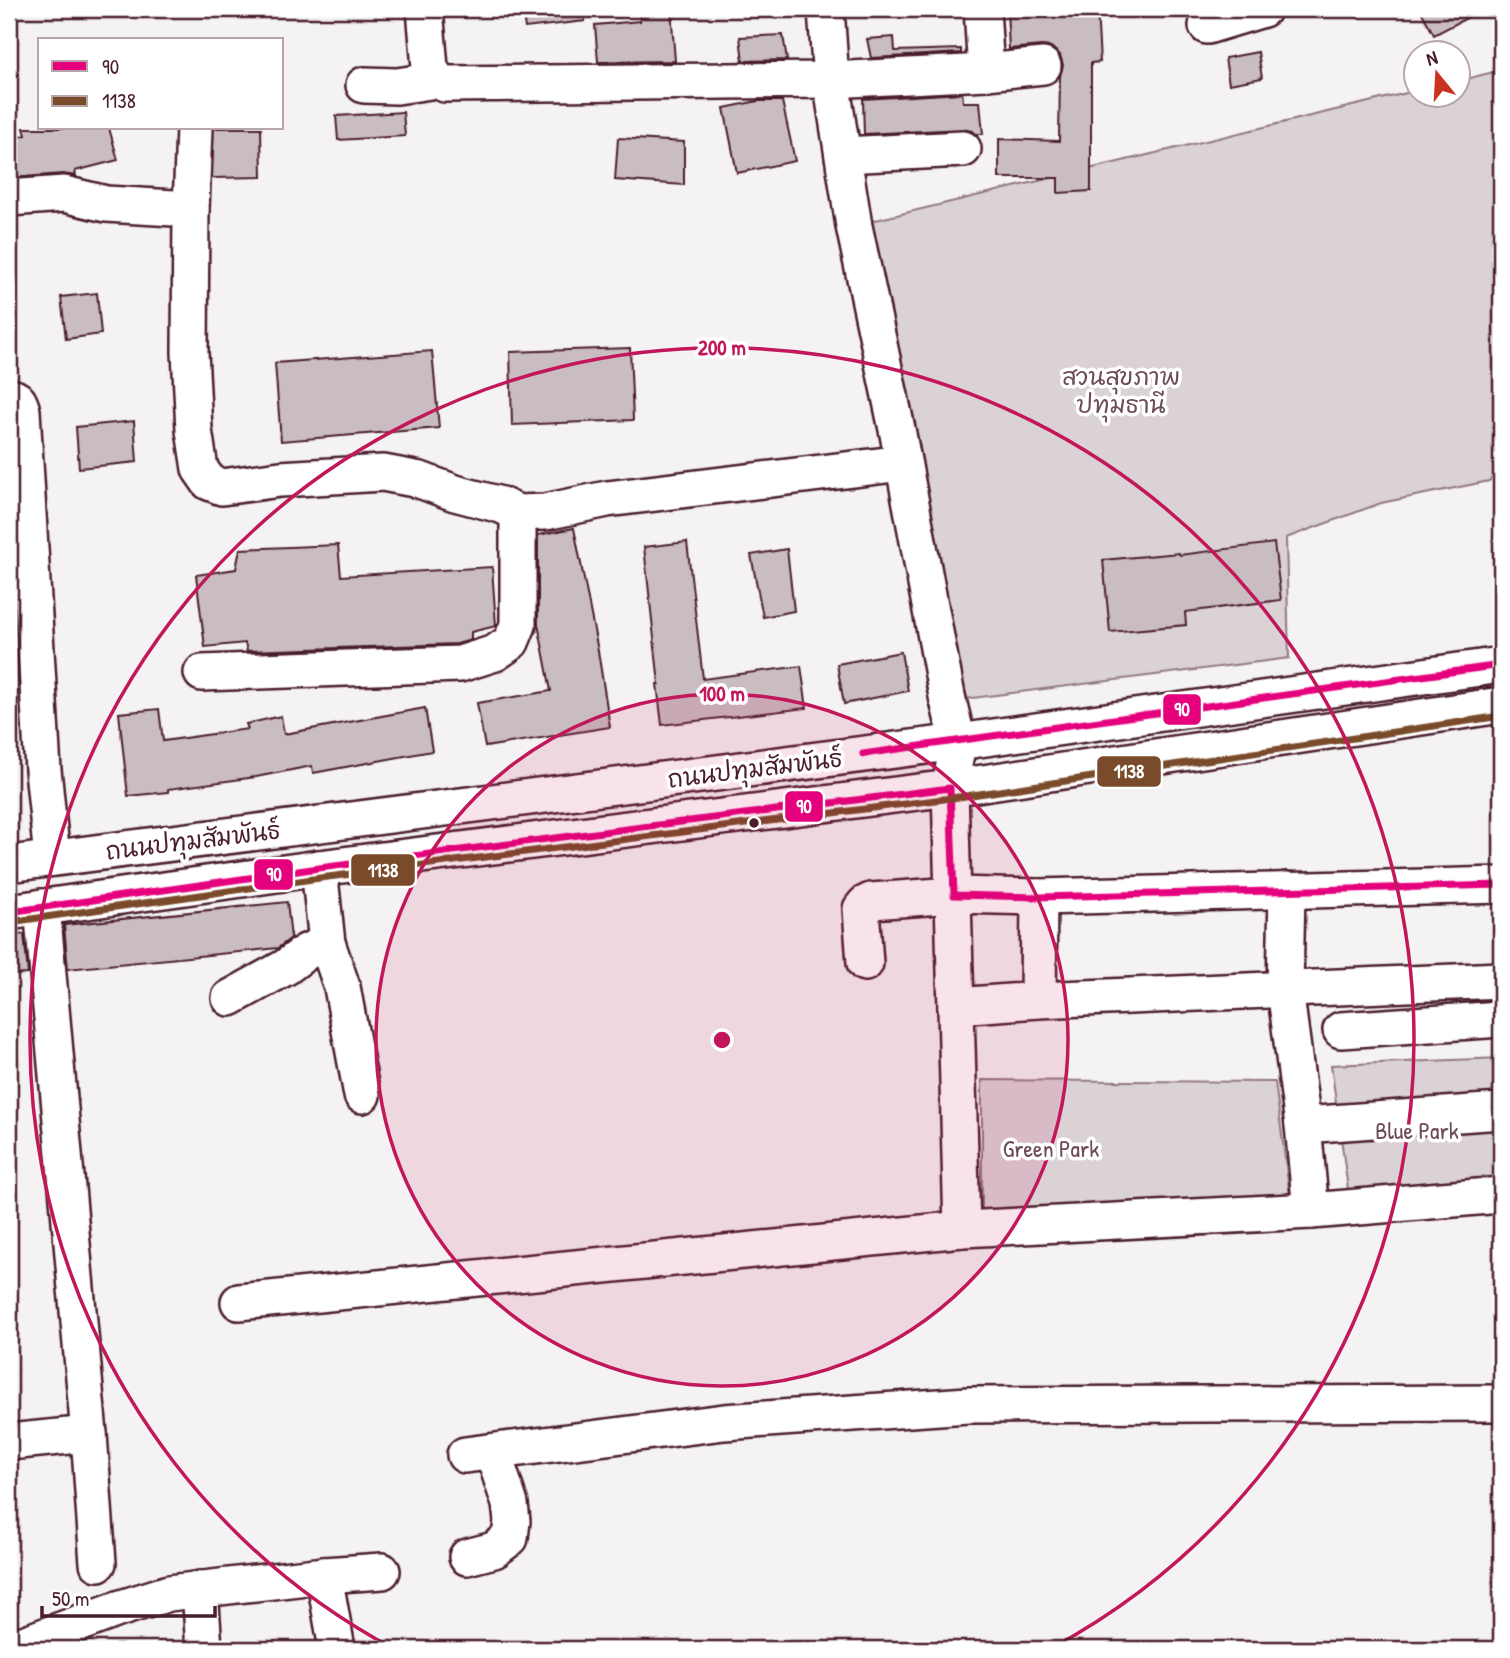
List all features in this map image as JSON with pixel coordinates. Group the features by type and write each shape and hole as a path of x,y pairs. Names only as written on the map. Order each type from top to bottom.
{"street":[{"path":"425,9 430,68 437,80 444,84 831,80 986,72 1043,66"},
{"path":"826,9 831,80 854,226 958,742 950,788 962,1229"},
{"path":"982,9 986,72"},
{"path":"1207,26 1263,9"},
{"path":"364,85 397,86 437,80"},
{"path":"194,130 190,352 194,430 200,470 209,482 222,487 281,479 383,473 420,480 501,505 518,513 545,512 607,499 903,463"},
{"path":"843,155 964,149"},
{"path":"9,198 64,194 106,204 191,209"},
{"path":"9,397 16,398 22,411 43,770 52,858"},
{"path":"202,673 460,664 495,653 511,642 518,625 518,513"},
{"name":"ถนนปทุมสัมพันธ์","path":"9,864 958,742 1501,665"},
{"name":"ถนนปทุมสัมพันธ์","path":"25,910 319,868 950,788 1501,705"},
{"path":"319,868 327,943 342,987 362,1095"},
{"path":"865,962 860,916 861,909 871,901 954,895 1039,897 1501,886"},
{"path":"1287,890 1285,989 1311,1211"},
{"path":"1038,1000 1039,897"},
{"path":"25,910 89,1434 98,1563"},
{"path":"230,998 286,967 306,952 327,943"},
{"path":"956,1006 1501,980"},
{"path":"1386,984 1392,1026"},
{"path":"1341,1030 1501,1019"},
{"path":"1303,1125 1501,1111"},
{"path":"239,1302 962,1229 1311,1211 1501,1195"},
{"path":"467,1557 494,1550 510,1538 512,1521 510,1504 479,1453 724,1423 968,1405 1501,1403"},
{"path":"9,1442 89,1434"},
{"path":"31,1645 118,1609 169,1593 382,1571"},
{"path":"324,1575 337,1649"},
{"path":"200,1590 204,1649"}],"green space":[{"name":"สวนสุขภาพ ปทุมธานี","path":"1501,70 1501,470 1489,481 1381,503 1286,538 1289,658 957,700 859,224 1402,94 1402,108 1472,108 1472,77"},
{"name":"Blue Park","path":"1501,1058 1501,1190 1350,1204 1331,1065"},
{"name":"Green Park","path":"982,1080 1275,1082 1292,1212 982,1219"}],"building":[{"path":"522,9 585,9 585,21 525,28"},
{"path":"639,9 671,9 675,61 598,62 595,25 640,21"},
{"path":"1007,9 1097,9 1100,62 1091,63 1091,191 1058,193 1058,178 999,178 999,139 1059,141 1060,76 1063,65 1060,55 1051,47 1009,49"},
{"path":"1420,9 1484,9 1434,35"},
{"path":"783,35 787,60 743,61 740,37"},
{"path":"894,37 895,51 961,49 961,53 871,58 867,39"},
{"path":"1258,52 1262,78 1229,84 1225,58"},
{"path":"962,93 963,102 980,102 983,134 962,129 864,134 863,99"},
{"path":"758,101 782,101 795,161 737,173 724,108"},
{"path":"403,112 405,136 338,140 336,116"},
{"path":"24,128 110,130 118,160 75,171 76,176 63,174 9,178 9,140 26,135"},
{"path":"214,130 261,130 262,177 212,178"},
{"path":"618,138 684,142 684,185 615,180"},
{"path":"97,293 101,334 66,339 61,297"},
{"path":"630,348 633,420 512,425 510,352"},
{"path":"432,351 439,428 281,441 275,363"},
{"path":"134,421 137,462 79,468 76,427"},
{"path":"574,528 610,727 485,747 477,703 551,691 538,624 538,535"},
{"path":"687,542 703,679 801,666 807,708 662,725 644,547"},
{"path":"1274,543 1281,600 1185,612 1186,625 1110,632 1103,560 1180,555"},
{"path":"338,545 341,576 492,567 496,626 471,632 471,640 457,644 247,651 245,643 205,647 196,575 236,569 240,549"},
{"path":"787,549 794,611 763,617 751,555"},
{"path":"901,652 908,691 844,704 837,664"},
{"path":"425,708 432,751 313,773 312,766 168,789 168,792 128,796 119,713 159,709 163,741 248,729 246,724 281,716 284,734"},
{"path":"287,902 291,938 278,948 68,969 64,925"},
{"path":"24,934 28,974 9,975 9,936"}],"transit line":[{"name":"90","path":"863,754 1501,665"},
{"name":"1138","path":"10,922 320,878 952,798 1501,716"},
{"name":"90","path":"9,912 319,868 950,788 954,895 1039,897 1501,885"}]}
